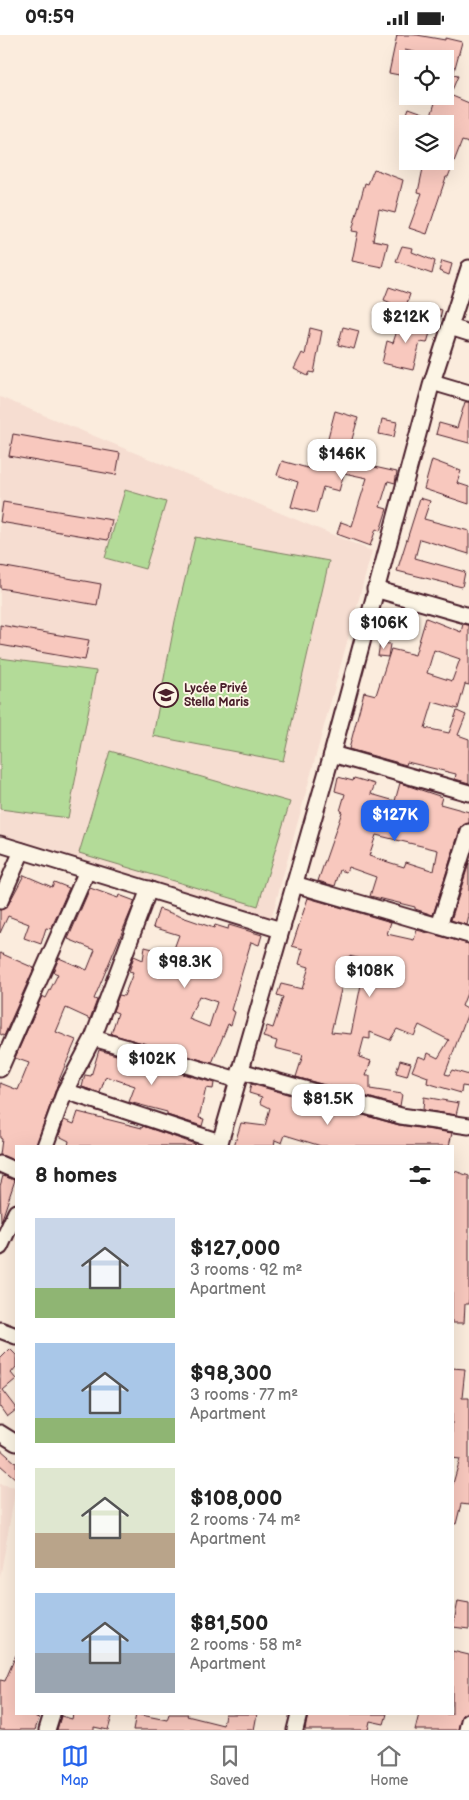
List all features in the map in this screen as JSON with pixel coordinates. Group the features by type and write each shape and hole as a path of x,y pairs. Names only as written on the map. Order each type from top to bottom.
{"street":[{"path":"65,1091 219,1144 332,754 432,382 469,268"},
{"path":"450,327 469,333"},
{"path":"432,382 469,393"},
{"path":"375,589 469,615"},
{"path":"332,754 469,793"},
{"path":"438,926 469,832"},
{"path":"0,845 281,930"},
{"path":"0,901 22,851"},
{"path":"0,1069 87,871"},
{"path":"294,884 469,935"},
{"path":"45,1145 65,1091 93,1038 149,889"},
{"path":"93,1038 401,1116 469,1126"},
{"path":"0,1165 15,1171"},
{"path":"0,1247 15,1214"},
{"path":"0,1330 15,1336"},
{"path":"0,1433 15,1442"},
{"path":"47,1730 52,1715"},
{"path":"295,1730 299,1715"},
{"path":"467,1730 469,1721"}],"shaded area":[{"name":"Lycée Privé Stella Maris","path":"0,397 372,551 269,927 0,839"},
{"path":"0,1484 15,1487 15,1493 0,1578"}],"green space":[{"path":"125,490 166,502 145,569 105,558"},
{"path":"195,537 329,561 283,761 153,736 175,621"},
{"path":"0,658 96,671 68,818 0,809"},
{"path":"110,751 290,802 258,906 79,853"}],"building":[{"path":"397,35 417,35 445,40 445,38 462,42 454,71 454,50 399,50 399,75 389,73"},
{"path":"454,75 458,76 454,86"},
{"path":"454,97 469,103 469,143 462,141 454,162 454,115 431,115 434,105 454,105"},
{"path":"409,108 428,115 406,115"},
{"path":"374,169 403,180 395,213 379,209 373,240 388,243 382,267 352,261 358,232 352,231 365,183 368,184"},
{"path":"423,170 451,170 448,177 446,177 427,234 409,228 422,193 418,192"},
{"path":"402,246 413,248 412,252 435,261 432,274 396,261"},
{"path":"442,261 452,264 449,275 439,271"},
{"path":"389,287 410,294 404,312 389,307 391,303 384,300"},
{"path":"431,307 442,310 439,322 427,319"},
{"path":"401,318 432,326 427,343 420,342 413,370 382,363 387,341 393,343"},
{"path":"343,327 359,331 354,349 338,345"},
{"path":"310,328 322,331 314,373 310,372 308,376 294,369 302,353 305,355"},
{"path":"465,402 469,402 469,443 436,434 439,423 457,428"},
{"path":"335,411 358,418 347,457 366,461 365,465 397,472 395,483 388,481 380,507 387,509 380,531 376,529 370,546 337,534 341,522 352,526 367,478 344,473 339,491 323,487 316,513 291,507 298,482 277,475 282,461 311,469 319,447 325,449"},
{"path":"382,419 397,422 394,437 379,434"},
{"path":"13,434 120,453 116,475 9,456"},
{"path":"432,460 461,471 457,483 469,487 469,504 424,489"},
{"path":"420,498 430,501 424,519 469,531 469,554 420,539 415,558 465,572 462,587 397,571"},
{"path":"3,502 112,520 108,540 0,522"},
{"path":"0,566 101,584 97,605 0,588"},
{"path":"426,618 461,632 463,624 469,625 469,685 465,684 458,709 433,702 425,728 449,733 457,711 466,715 458,735 469,739 469,783 455,779 456,774 407,762 406,765 349,749 364,692 376,695 391,649 415,655","holes":["434,650 460,659 452,681 427,673"]},
{"path":"0,625 89,640 85,660 0,645"},
{"path":"380,643 390,644 388,657 378,656"},
{"path":"338,777 353,781 354,778 375,784 371,794 395,801 400,783 442,797 440,804 469,812 469,823 463,825 460,829 433,915 415,909 415,907 370,896 376,877 348,867 346,872 340,870 335,886 318,881 342,812 340,811 345,794 335,791","holes":["376,835 438,850 434,871 406,862 404,867 369,856"]},
{"path":"469,863 469,916 467,925 451,920"},
{"path":"24,875 52,887 54,882 69,888 51,929 46,928 41,944 24,938 29,924 8,916 0,933 0,910 8,905"},
{"path":"90,888 118,898 119,895 135,901 94,999 97,1000 90,1019 66,1008 56,1032 76,1040 59,1080 36,1145 15,1145 15,1161 0,1155 2,1139 0,1138 0,1083 18,1090 29,1063 15,1058 42,996 46,998 58,974 53,972 59,958 87,970 95,950 68,939"},
{"path":"308,898 391,922 387,934 414,940 417,930 469,944 469,988 462,1006 469,1010 445,1074 449,1075 452,1070 469,1075 469,1087 462,1086 461,1093 427,1083 428,1077 412,1071 418,1056 426,1059 428,1053 438,1058 449,1040 419,1025 414,1036 397,1029 390,1040 370,1032 370,1039 364,1038 359,1057 371,1061 366,1076 370,1076 370,1089 402,1094 400,1106 296,1077 303,1055 275,1048 277,1041 263,1037 267,1026 273,1028 283,997 277,995 281,984 302,989 309,967 299,964 303,949 292,946","holes":["349,956 366,960 351,1034 331,1032"]},
{"path":"159,909 214,928 215,925 228,929 229,925 262,935 259,945 251,942 231,1010 235,1012 231,1025 228,1024 212,1063 111,1034 118,1013 113,1011 119,995 124,996 133,973 129,972 134,956 143,960 145,947 172,954 179,935 153,927","holes":["199,996 217,1002 209,1027 189,1019"]},
{"path":"0,953 34,968 4,1036 0,1034"},
{"path":"99,1050 214,1083 213,1089 206,1088 199,1118 204,1119 202,1126 167,1115 167,1112 129,1102 135,1086 108,1077 105,1078 100,1093 82,1087 85,1075 91,1076"},
{"path":"400,1060 411,1063 407,1076 396,1073"},
{"path":"251,1084 399,1125 452,1133 449,1145 318,1145 285,1135 282,1143 275,1140 274,1145 234,1145 241,1123 265,1126 270,1108 260,1103 262,1097 249,1093"},
{"path":"424,1097 459,1103 456,1115 423,1110"},
{"path":"78,1112 142,1128 143,1126 195,1144 68,1145 69,1141 59,1136 64,1120 74,1124"},
{"path":"454,1171 469,1176 469,1299 468,1304 465,1304 464,1323 454,1323"},
{"path":"3,1176 15,1180 1,1222 0,1186"},
{"path":"10,1349 15,1354 15,1368 11,1373 15,1380 3,1390 15,1406 15,1411 7,1417 0,1407 0,1359"},
{"path":"454,1368 465,1369 462,1398 469,1398 469,1505 461,1504 456,1524 454,1524 454,1480 460,1459 454,1458"},
{"path":"0,1449 15,1462 15,1478 0,1465"},
{"path":"458,1601 469,1603 469,1629 454,1627"},
{"path":"454,1651 469,1655 469,1712 462,1715 458,1730 415,1730 419,1715 454,1715"},
{"path":"15,1657 15,1715 31,1715 39,1718 35,1730 0,1730 0,1680 5,1681"},
{"path":"73,1715 112,1716 108,1730 94,1727 94,1730 57,1730 61,1716 72,1719"},
{"path":"136,1715 167,1720 169,1715 188,1715 223,1725 225,1715 257,1715 254,1730 133,1730"},
{"path":"308,1715 387,1715 384,1724 370,1721 368,1730 305,1730"}],"place":[{"name":"Lycée Privé Stella Maris","path":"166,695"}]}
